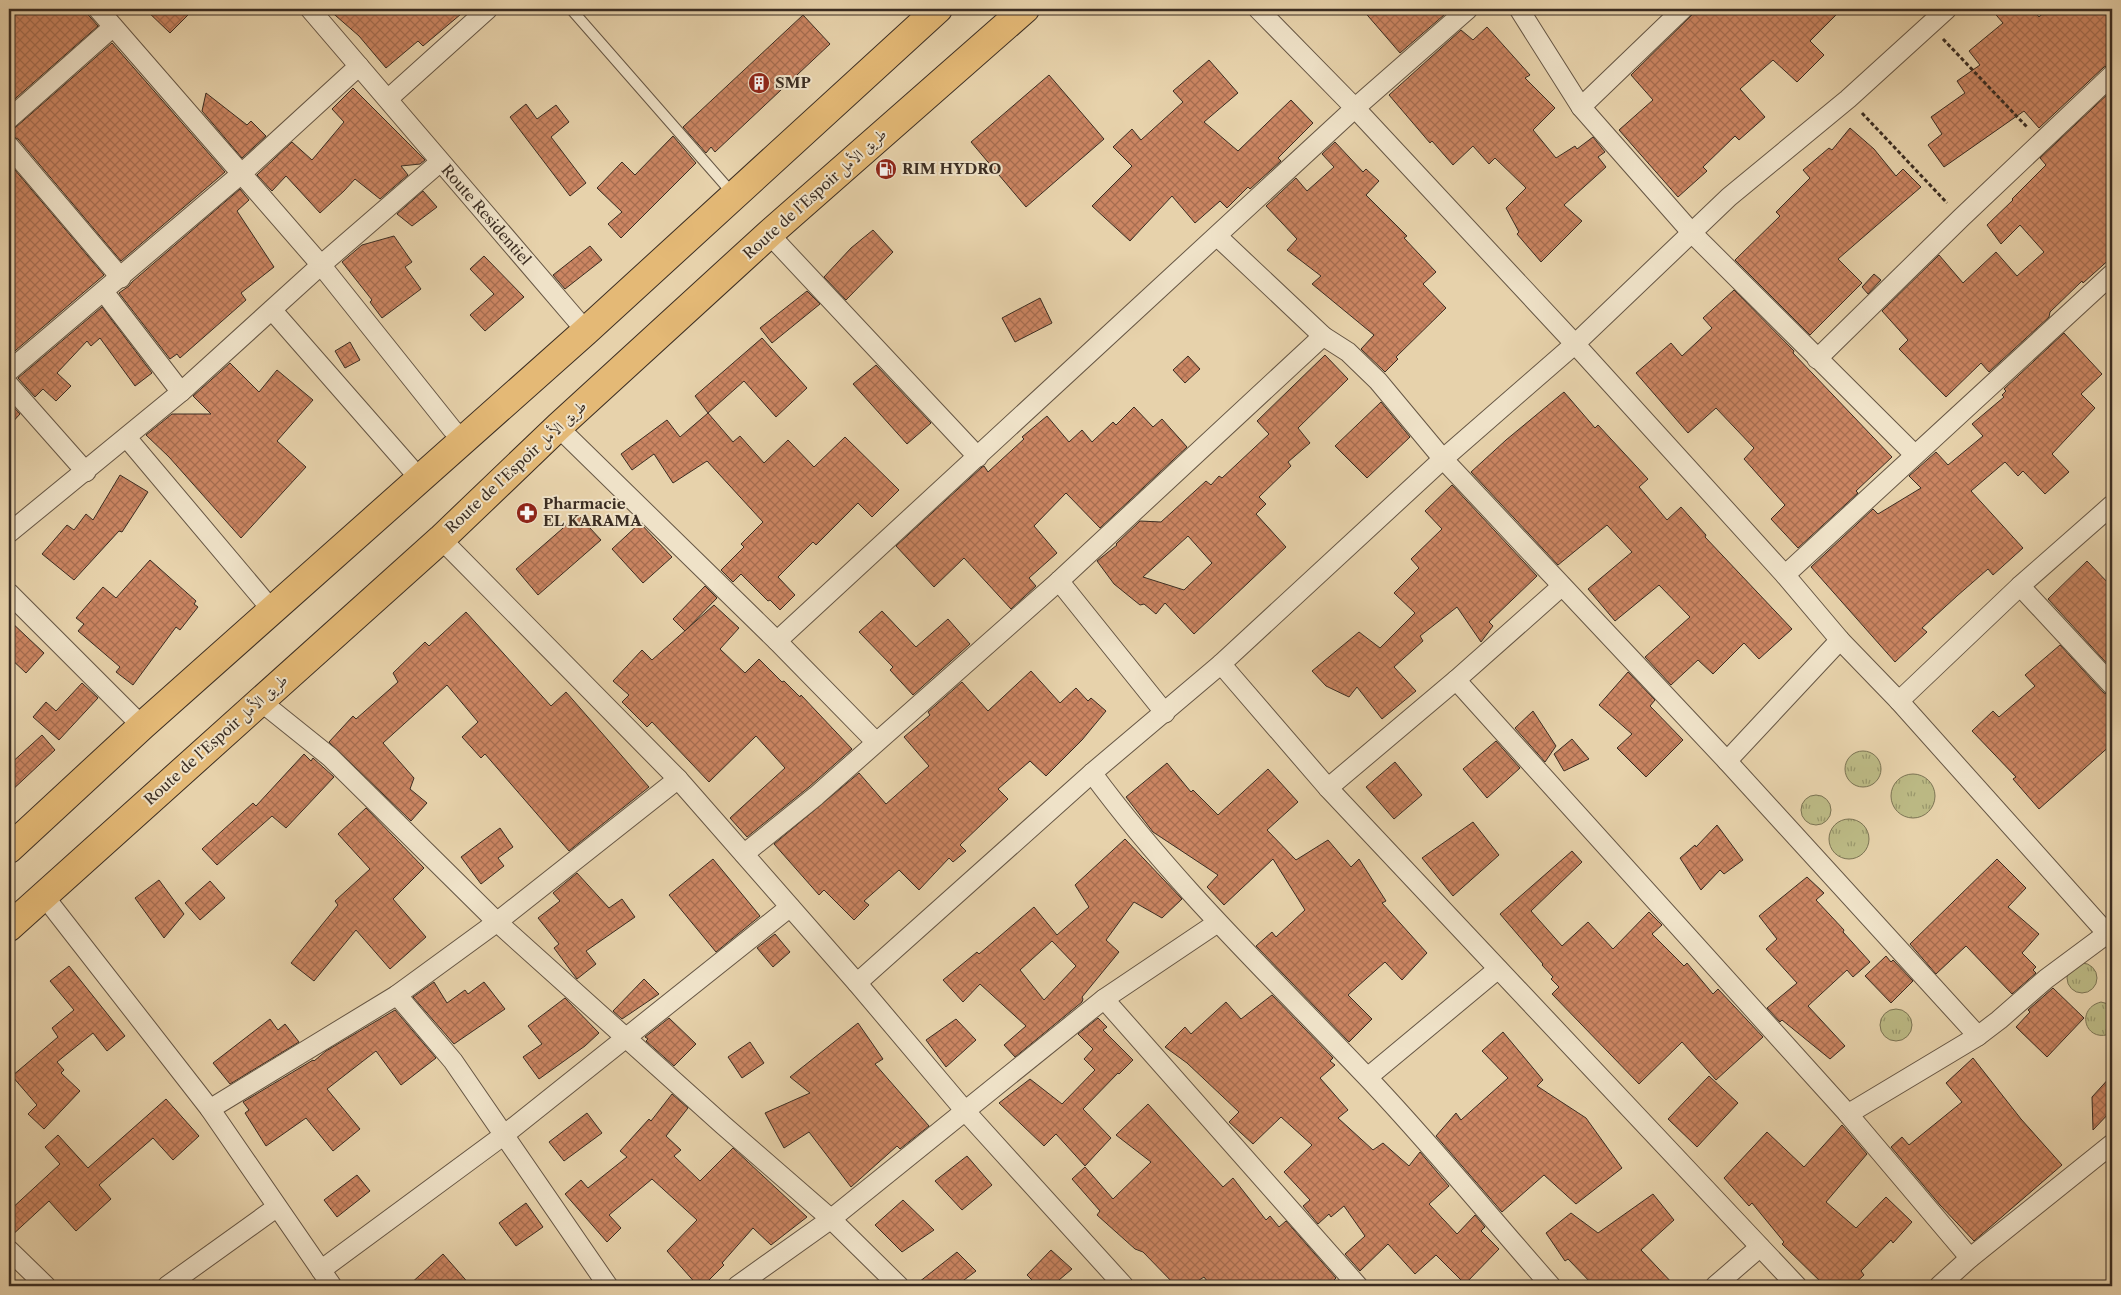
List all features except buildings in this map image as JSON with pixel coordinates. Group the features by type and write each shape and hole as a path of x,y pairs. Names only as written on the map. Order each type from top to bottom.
{"highway":[{"path":"9,849 142,726 586,331 938,9"},
{"name":"Route de l’Espoir طريق الأمل","path":"9,927 259,700 441,539 558,427 768,234 1025,9"}],"street":[{"name":"Route Residentiel","path":"310,9 586,331"},
{"path":"388,98 488,9"},
{"path":"1258,9 1355,108 1575,344 1785,575 1840,640 1899,701 2111,934 2046,978 1978,1036 1848,1114"},
{"path":"777,641 1218,237 1355,108 1468,9"},
{"path":"1519,9 1581,107 1692,233 1915,455"},
{"path":"1581,107 1683,9"},
{"path":"857,983 1092,774 1165,714 1221,664 1443,459 1575,344 1729,197 1848,99 1947,9"},
{"path":"9,119 109,16 241,174 321,266 452,429 464,440"},
{"path":"9,371 121,278 241,174 359,66"},
{"path":"1817,359 1961,218 2112,75"},
{"path":"9,146 121,278"},
{"path":"9,533 86,472 181,392 440,162"},
{"path":"768,234 978,457"},
{"path":"1218,237 1323,336 1348,352 1378,381 1443,459 1727,761 1978,1036"},
{"path":"1785,575 2112,274"},
{"path":"104,292 181,392"},
{"path":"272,310 420,479"},
{"path":"744,854 816,796 1059,581 1323,336"},
{"path":"9,385 86,472"},
{"path":"558,427 777,641 876,742"},
{"path":"127,438 272,610"},
{"path":"1899,701 2020,586 2112,505"},
{"path":"441,539 678,779 857,983 966,1112 1124,1286"},
{"path":"1059,581 1165,714"},
{"path":"1328,788 1456,680 1562,586"},
{"path":"2020,586 2112,685"},
{"path":"9,593 142,726"},
{"path":"1727,761 1840,640"},
{"path":"1221,664 1328,788 1797,1286"},
{"path":"1456,680 1848,1114 1970,1258"},
{"path":"259,700 330,757 497,922 831,1220 900,1286"},
{"path":"1092,774 1110,798 1217,923 1368,1077 1552,1286"},
{"path":"210,1109 397,995 497,922 678,779"},
{"path":"44,896 210,1109 332,1286"},
{"path":"321,1270 504,1135 790,907"},
{"path":"737,1286 831,1220 1104,999 1217,923"},
{"path":"1368,1077 1498,969"},
{"path":"397,995 452,1061 608,1286"},
{"path":"1104,999 1358,1286"},
{"path":"1939,1286 1970,1258 2110,1151"},
{"path":"167,1286 277,1207"},
{"path":"1715,1286 1760,1247"},
{"path":"9,1250 46,1286"}],"lane":[{"path":"571,9 734,194"}],"path":[{"path":"1929,25 2041,142"},
{"path":"1848,99 1961,218"}],"green space":[{"path":"1863,751 1875,757 1881,769 1875,781 1863,787 1851,781 1845,769 1851,757"},
{"path":"1913,774 1925,778 1931,784 1935,796 1931,808 1925,814 1913,818 1901,814 1895,808 1891,796 1895,784 1901,778"},
{"path":"1816,795 1827,799 1831,810 1827,821 1816,825 1805,821 1801,810 1805,799"},
{"path":"1845,819 1853,819 1860,822 1866,828 1869,839 1866,850 1860,856 1853,859 1845,859 1838,856 1832,850 1829,843 1829,835 1832,828 1838,822"},
{"path":"2082,963 2093,967 2097,978 2093,989 2082,993 2071,989 2067,978 2071,967"},
{"path":"2101,1002 2112,1005 2112,1033 2103,1035 2096,1034 2090,1030 2086,1018 2088,1011"},
{"path":"1896,1009 1902,1010 1907,1014 1911,1019 1911,1031 1907,1036 1902,1040 1896,1041 1890,1040 1885,1036 1881,1031 1880,1025 1881,1019 1885,1014 1890,1010"}],"place":[{"name":"SMP","path":"759,83"},
{"name":"RIM HYDRO","path":"886,169"},
{"name":"Pharmacie EL KARAMA","path":"527,513"}]}
